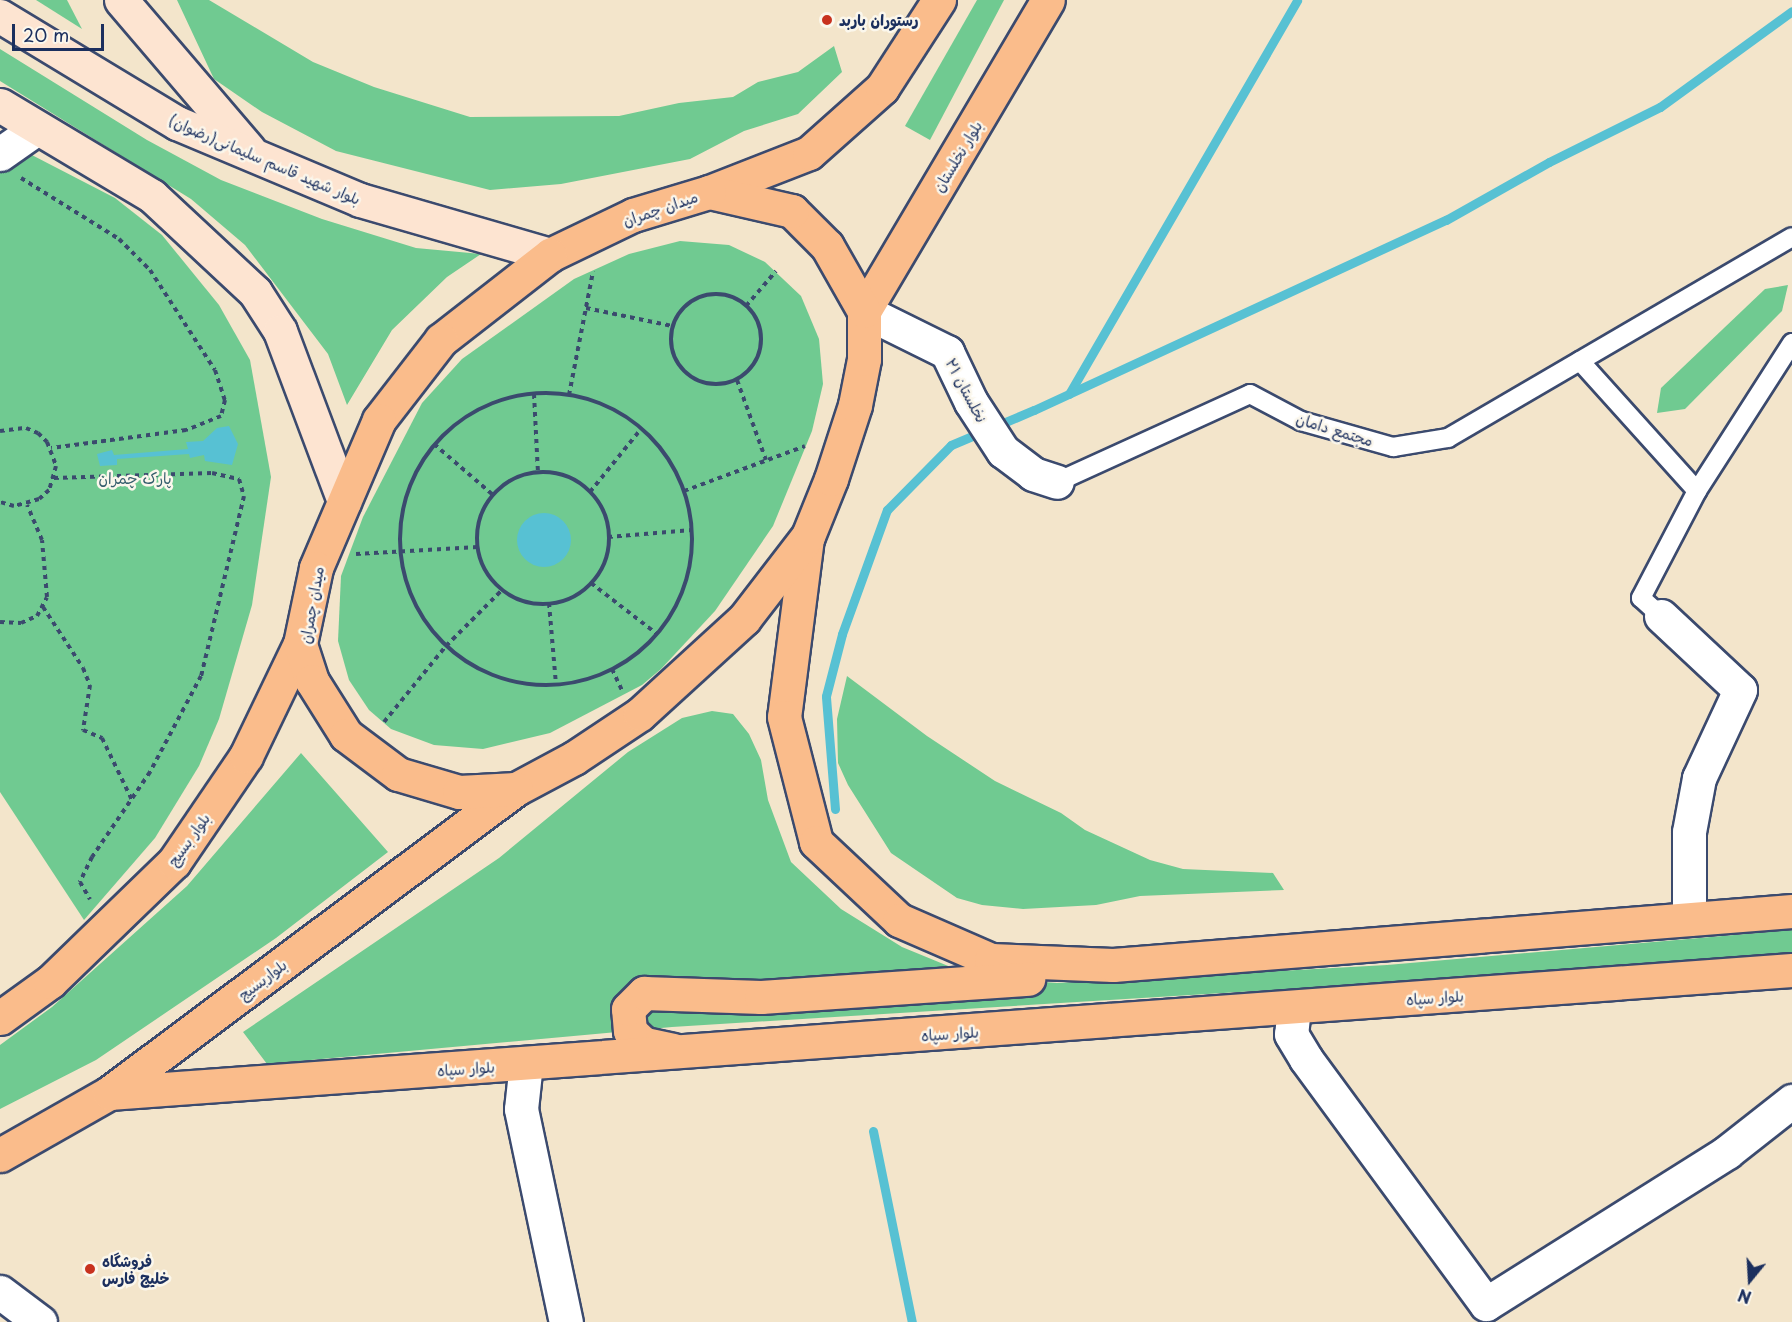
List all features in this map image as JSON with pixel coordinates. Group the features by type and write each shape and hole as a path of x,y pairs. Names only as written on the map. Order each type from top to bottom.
{"main road":[{"path":"121,0 254,156"},
{"path":"709,192 809,153 882,88 939,0"},
{"name":"بلوار نخلستان","path":"864,311 1048,0"},
{"name":"بلوار شهید قاسم سلیمانی(رضوان)","path":"0,16 177,123 360,200 550,255"},
{"path":"0,105 152,196 255,292 280,331 344,501"},
{"name":"میدان چمران","path":"709,192 792,211 827,246 864,311 864,359 855,405 808,536 744,619 676,686 574,758 516,789 459,792 398,774 346,735 312,681 300,644 316,568 379,420 441,340 550,255 633,215 709,192"},
{"path":"808,536 784,717 816,842 899,920 992,960 1113,965"},
{"name":"بلوار بسیج","path":"0,1018 51,982 174,862 246,756 300,644"},
{"name":"بلواربسیج","path":"0,1155 109,1093 516,789"},
{"path":"688,1053 644,1044 633,1036 627,1014 635,999 657,991 761,997 1014,980 1113,965 1792,911"},
{"name":"بلوار سپاه","path":"109,1093 688,1053 1792,970"}],"street":[{"path":"7,163 38,128"},
{"name":"نخلستان ۲۱","path":"864,311 947,352 989,430 1033,474 1057,482"},
{"path":"1660,615 1740,690 1699,778 1689,832 1689,919"},
{"path":"1294,1007 1290,1034 1306,1059 1486,1304 1727,1152 1792,1101"},
{"path":"526,1063 521,1109 566,1322"},
{"path":"0,1292 40,1322"}],"lane":[{"name":"مجتمع دامان","path":"1057,482 1250,394 1301,422 1393,447 1448,438 1792,237"},
{"path":"1660,615 1641,598 1697,491 1792,343"},
{"path":"1580,361 1697,491"}],"path":[{"path":"7,163 120,239 150,270 215,370 225,400 221,416 186,430 51,448"},
{"path":"569,395 593,270"},
{"path":"746,306 776,270"},
{"path":"701,296 730,296 746,306 760,327 761,342 753,364 737,380 722,385 692,378 673,355 672,326 688,303 701,296"},
{"path":"586,308 672,326"},
{"path":"737,380 766,460"},
{"path":"534,394 538,472"},
{"path":"534,394 569,395 596,401 641,429 657,444 684,491 692,530 690,564 682,594 657,634 618,666 595,677 556,684 504,679 475,667 446,646 425,622 407,590 399,554 400,516 410,481 434,444 455,423 487,404 534,394"},
{"path":"0,431 26,428 38,433 51,448 56,466 49,490 27,505 0,502"},
{"path":"590,492 641,429"},
{"path":"434,444 493,495"},
{"path":"684,491 805,446"},
{"path":"538,472 557,474 590,492 602,507 609,537 603,566 591,584 576,596 549,603 516,598 502,590 486,572 478,547 480,516 493,495 519,476 538,472"},
{"path":"54,478 212,473 239,478 244,496 201,676 132,801 92,857 80,882 95,908"},
{"path":"0,622 21,623 37,616 43,607 47,566 42,540 27,505"},
{"path":"609,537 692,530"},
{"path":"349,554 399,554 478,547"},
{"path":"591,584 657,634"},
{"path":"384,722 446,646 502,590"},
{"path":"549,603 556,684"},
{"path":"43,607 83,668 90,685 83,730 102,738 132,801"}],"green space":[{"path":"36,0 67,0 82,29"},
{"path":"177,0 209,0 313,62 374,87 470,117 619,116 679,103 733,97 758,82 798,72 834,46 842,72 798,114 744,131 690,159 561,184 490,190 336,151 262,112 214,79"},
{"path":"977,0 1004,0 930,140 905,126"},
{"path":"0,49 147,140 221,180 322,219 416,248 481,254 447,277 392,330 347,405 328,354 245,245 191,199 0,81"},
{"name":"پارک چمران","path":"28,153 115,198 162,235 219,305 250,360 271,477 252,605 219,719 199,766 155,838 84,920 0,792 0,166"},
{"path":"680,241 729,245 765,262 801,296 819,339 823,384 812,431 773,526 715,611 661,669 642,685 550,733 483,749 434,745 391,729 369,710 349,680 338,641 341,576 363,517 422,403 462,359 574,279 629,254"},
{"path":"1788,285 1782,311 1685,409 1657,413 1661,388 1765,289"},
{"path":"847,676 927,736 995,781 1061,813 1085,830 1150,860 1183,869 1273,873 1284,890 1140,896 1096,905 1023,909 982,905 957,898 891,853 848,785 838,763 837,719"},
{"path":"712,711 733,714 749,734 761,760 768,800 791,862 841,909 902,947 975,977 1057,983 1387,965 1792,930 1792,954 1550,973 672,1027 267,1064 243,1032 499,858 628,752 682,718"},
{"path":"301,753 388,852 276,938 96,1060 0,1109 0,1045 52,1007 187,886"}],"water":[{"path":"229,426 238,444 232,465 205,461 204,455 190,458 189,454 117,459 117,465 100,466 97,454 112,450 114,455 188,449 186,442 203,441 217,428"},
{"path":"539,513 549,513 559,517 567,525 571,540 567,555 559,563 549,567 539,567 529,563 521,555 517,545 517,535 521,525 529,517"}],"waterway":[{"path":"1069,394 1297,0"},
{"path":"835,809 826,696 842,634 887,510 951,445 1034,410 1446,220 1549,162 1660,107 1792,11"},
{"path":"873,1131 912,1322"}],"place":[{"name":"رستوران باربد","path":"827,20"},
{"name":"فروشگاه خلیج فارس","path":"90,1269"}]}
